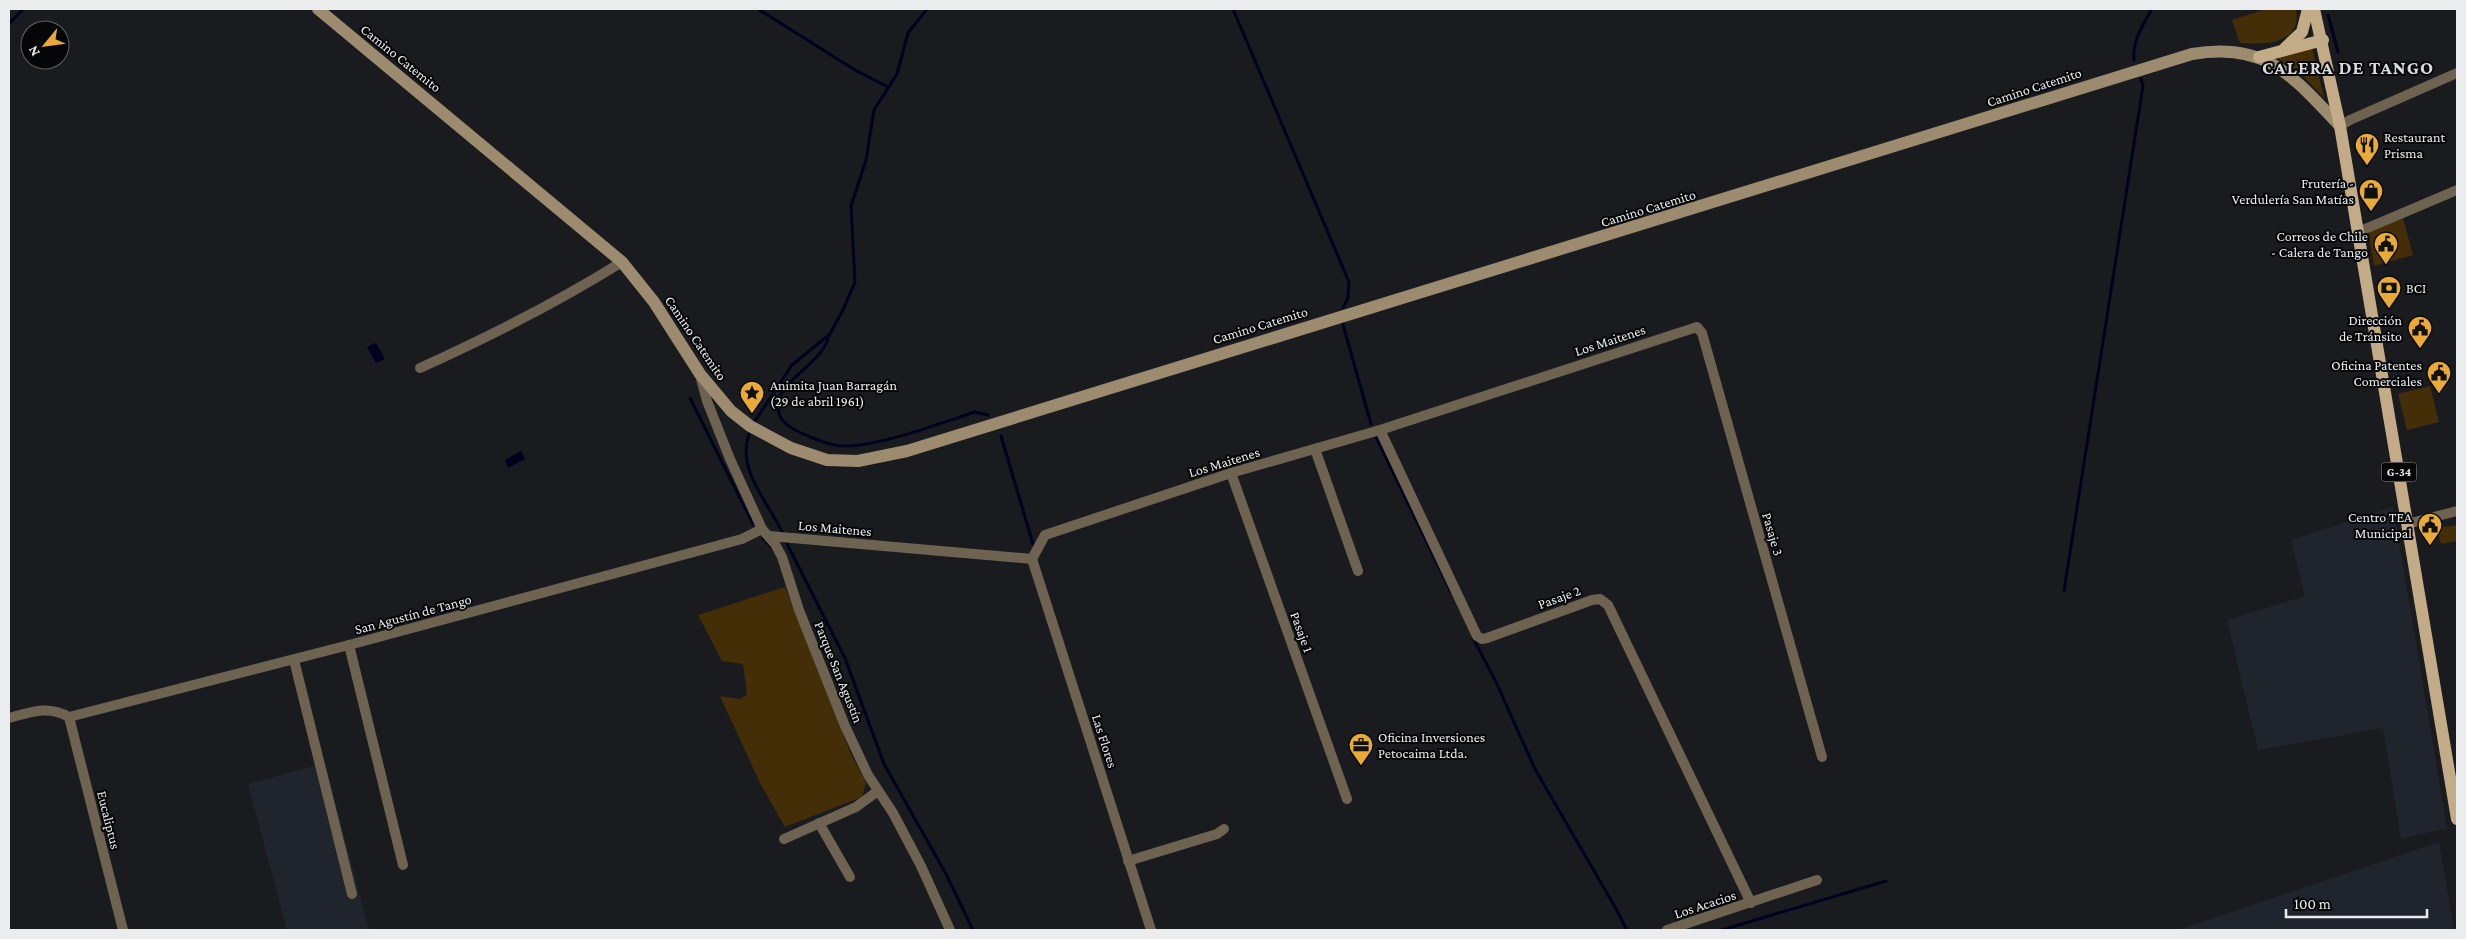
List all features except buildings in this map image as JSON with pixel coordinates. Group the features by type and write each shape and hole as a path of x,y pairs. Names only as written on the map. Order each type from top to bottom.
{"main road":[{"name":"Camino Catemito","path":"318,9 622,262 654,302 700,374 731,411 768,437 814,457 850,462 882,457 1706,206 2181,57 2216,51 2238,52 2259,57 2297,80 2340,126"},
{"name":"G-34","path":"2314,9 2323,40 2340,126 2457,819"},
{"path":"2281,51 2298,37 2306,13"},
{"path":"2259,57 2323,40"}],"street":[{"path":"2340,126 2457,73"},
{"path":"2358,232 2457,190"},
{"path":"420,368 497,333 565,297 622,262"},
{"name":"Pasaje 3","path":"1691,328 1697,326 1702,333 1822,758"},
{"name":"Los Maitenes","path":"770,534 788,538 1032,559 1045,535 1231,473 1380,430 1691,328"},
{"name":"Parque San Agustín","path":"700,374 714,419 782,557 799,610 845,726 878,791 921,866 950,930"},
{"path":"714,419 724,411 731,411"},
{"name":"Pasaje 2","path":"1380,430 1477,636 1482,639 1487,638 1592,600 1600,599 1608,605 1751,903"},
{"path":"1315,449 1358,571"},
{"name":"Pasaje 1","path":"1231,473 1347,799"},
{"path":"2407,524 2457,511"},
{"name":"San Agustín de Tango","path":"69,717 349,646 742,539 770,534"},
{"name":"Las Flores","path":"1032,559 1151,930"},
{"path":"349,646 404,865"},
{"path":"294,660 352,894"},
{"path":"9,718 44,708 60,712 69,717"},
{"name":"Eucaliptus","path":"69,717 123,930"},
{"path":"784,839 856,807 878,791"},
{"path":"819,823 850,877"},
{"path":"1128,861 1217,834 1224,829"},
{"name":"Los Acacios","path":"1667,930 1817,880"}],"shaded area":[{"path":"2266,9 2296,9 2297,21 2294,29 2288,36 2280,40 2240,43 2232,20"},
{"path":"2312,47 2324,98 2299,72 2274,56"},
{"path":"2403,218 2413,255 2374,266 2368,231"},
{"path":"2430,386 2439,422 2407,430 2398,394"},
{"path":"2393,507 2447,828 2401,839 2383,728 2258,750 2227,620 2305,596 2291,540"},
{"path":"2456,525 2457,541 2441,544 2437,528"},
{"path":"785,587 851,754 866,783 862,797 785,827 761,785 720,696 740,699 747,695 743,664 722,661 698,615"},
{"path":"325,763 369,930 287,930 248,784"},
{"path":"2439,842 2454,930 2178,930"}],"water":[{"path":"376,343 385,359 376,363 367,347"},
{"path":"521,451 525,459 508,468 505,460"}],"waterway":[{"path":"9,24 23,9"},
{"path":"758,9 855,70 888,87"},
{"path":"753,424 792,365 830,334 855,282 851,206 866,160 874,110 897,74 908,33 927,9"},
{"path":"1233,9 1349,282 1348,298 1343,308"},
{"path":"2134,60 2136,40 2152,9"},
{"path":"2328,15 2338,52"},
{"path":"2064,591 2143,86 2141,79"},
{"path":"1342,321 1371,424"},
{"path":"829,335 819,354 787,386 778,404 781,418 799,432 825,443 849,446 905,435 975,412 988,415"},
{"path":"690,398 753,524"},
{"path":"749,434 746,447 750,473 783,534"},
{"path":"1001,436 1033,544"},
{"path":"1376,437 1451,592"},
{"path":"763,538 774,550"},
{"path":"785,540 845,658 884,764 946,874 973,930"},
{"path":"1473,638 1496,682 1535,769 1627,930"},
{"path":"1722,930 1886,881"}],"place":[{"name":"Restaurant Prisma","path":"2367,166"},
{"name":"Frutería - Verdulería San Matías","path":"2371,212"},
{"name":"Correos de Chile - Calera de Tango","path":"2386,265"},
{"name":"BCI","path":"2389,309"},
{"name":"Dirección de Tránsito","path":"2420,349"},
{"name":"Oficina Patentes Comerciales","path":"2439,394"},
{"name":"Animita Juan Barragán (29 de abril 1961)","path":"752,414"},
{"name":"Centro TEA Municipal","path":"2430,546"},
{"name":"Oficina Inversiones Petocaima Ltda.","path":"1361,766"}],"district":[{"name":"CALERA DE TANGO","path":"2348,67"}]}
